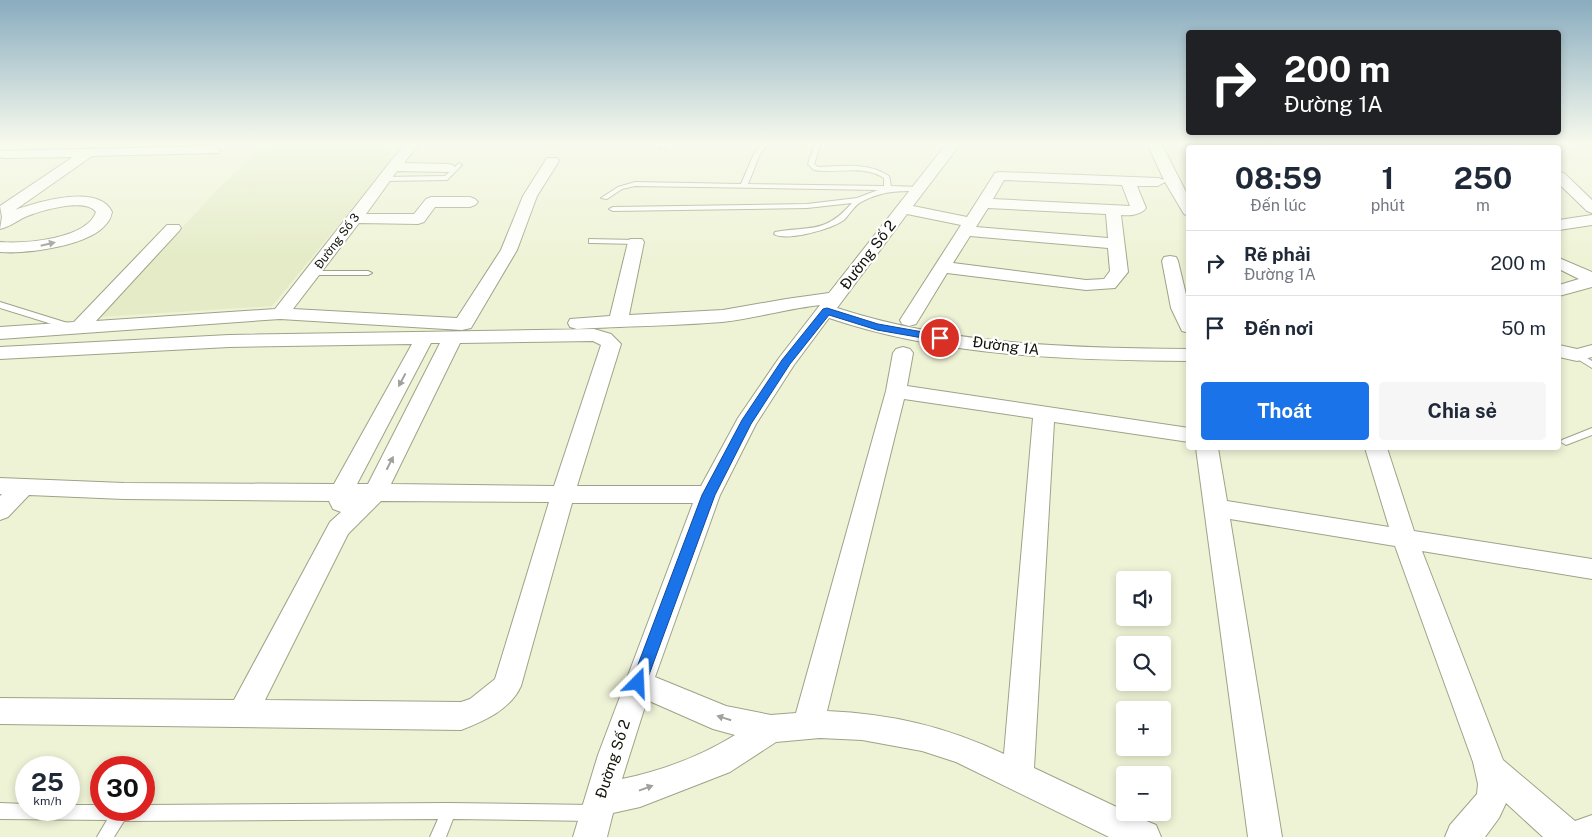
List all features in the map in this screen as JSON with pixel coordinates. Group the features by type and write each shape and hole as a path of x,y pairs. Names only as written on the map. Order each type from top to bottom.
{"street":[{"path":"0,221 50,182"},
{"name":"Đường Số 3","path":"280,314 382,182"},
{"path":"244,713 339,528 376,492 458,330 509,250 530,196 539,182"},
{"name":"Đường Số 2","path":"590,837 598,806 638,683 708,495 746,423 786,362 924,182"},
{"path":"909,320 973,217 997,182"},
{"path":"973,217 1129,211 1138,208 1128,182"},
{"path":"1172,182 1186,206"},
{"path":"1562,182 1592,208"},
{"path":"911,199 973,217 1116,244"},
{"path":"0,221 39,207 68,202 86,202 99,205 103,209 104,214 101,219 85,231 57,242 27,248 0,247"},
{"path":"354,218 418,219 431,202 470,202"},
{"path":"942,267 1086,285 1109,284 1119,272 1113,211"},
{"path":"1561,225 1592,220"},
{"path":"78,329 173,228"},
{"path":"618,322 636,242"},
{"path":"1564,265 1592,264"},
{"path":"1564,265 1592,280"},
{"path":"1177,270 1180,308 1186,321"},
{"path":"1561,290 1592,280"},
{"path":"5,357 239,340 425,337 458,330 723,316 786,304 831,304"},
{"name":"Đường 1A","path":"831,304 877,327 1022,349 1117,355 1186,355"},
{"path":"0,333 280,314 458,330 594,335 604,338 611,344 563,494 507,686 480,709 461,716 0,711"},
{"path":"339,528 341,492 425,337"},
{"path":"808,725 896,391 904,353"},
{"path":"896,391 1186,435"},
{"path":"1018,776 1044,413"},
{"path":"1207,450 1265,837"},
{"path":"1377,450 1404,537 1490,769 1494,785 1490,800 1482,815 1462,837"},
{"path":"0,511 11,486 124,491 708,495"},
{"path":"1216,508 1592,568"},
{"path":"638,683 724,719 771,729 808,725 862,726 922,737 962,749 1144,837"},
{"path":"598,806 719,762 771,729"},
{"path":"1490,769 1568,837"},
{"path":"1576,837 1592,831"}],"lane":[{"path":"743,187 745,182"},
{"path":"887,182 888,189"},
{"path":"605,198 620,188 635,184 888,189 911,199"},
{"path":"612,209 807,206 858,200 888,189"},
{"path":"778,234 816,231 836,223 846,215 858,200"},
{"path":"592,242 636,242"},
{"path":"312,273 368,273"},
{"path":"0,305 78,329"},
{"path":"1566,442 1592,431"},
{"path":"155,813 449,811 598,806"},
{"path":"438,837 449,811"},
{"path":"0,812 90,813"},
{"path":"105,837 115,821"}],"shaded area":[{"path":"225,182 374,182 272,306 98,317"}],"route":[{"path":"638,683 708,495 746,423 786,362 827,311 877,327 940,338"}]}
